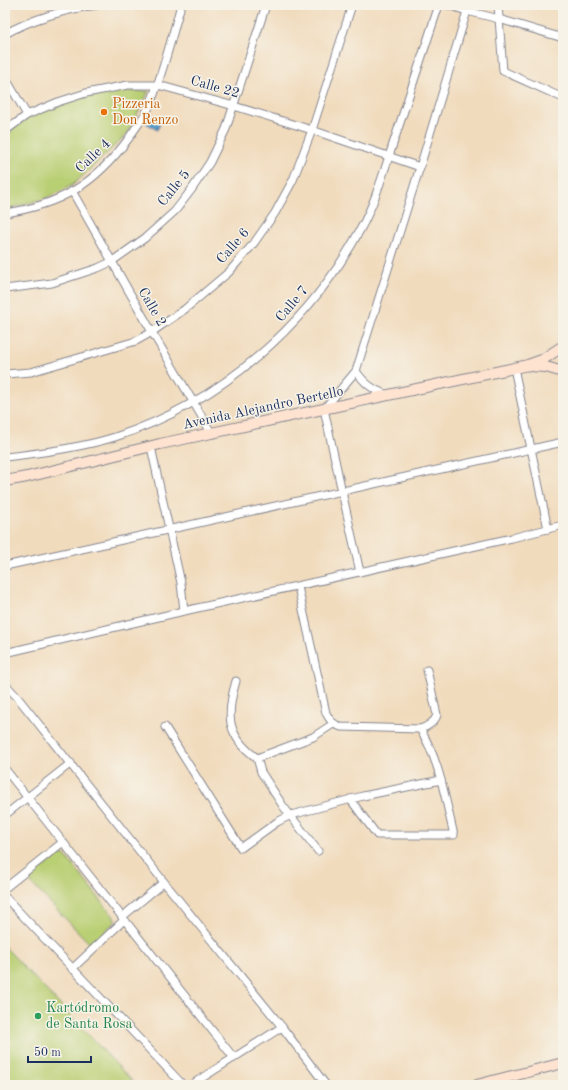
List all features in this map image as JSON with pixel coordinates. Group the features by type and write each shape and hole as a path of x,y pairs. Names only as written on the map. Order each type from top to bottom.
{"main road":[{"name":"Avenida Alejandro Bertello","path":"5,480 528,365 542,360 563,346"},
{"name":"Avenida Alejandro Bertello","path":"528,365 546,367 563,372"},
{"path":"476,1085 563,1063"}],"street":[{"path":"5,34 19,26 85,6 97,5"},
{"name":"Calle 4","path":"5,212 45,204 61,198 94,177 108,164 122,147 148,109 158,85 181,5"},
{"name":"Calle 5","path":"5,289 52,283 98,268 111,262 145,238 175,211 210,162 226,129 266,5"},
{"name":"Calle 6","path":"5,374 31,372 136,341 152,332 185,309 229,272 254,243 276,213 293,180 312,130 352,5"},
{"name":"Calle 7","path":"5,458 75,448 116,437 157,420 194,402 237,374 279,338 308,306 338,266 361,230 378,190 439,5"},
{"path":"448,5 563,38"},
{"path":"498,5 503,71 563,98"},
{"path":"360,572 324,409 356,371 467,11"},
{"path":"5,77 27,115"},
{"name":"Calle 22","path":"5,131 27,115 58,102 86,93 128,84 158,85 312,130 420,167"},
{"name":"Calle 2","path":"72,191 111,262 212,434"},
{"path":"514,368 548,529"},
{"path":"356,371 364,382 374,390 388,395"},
{"path":"5,566 563,442"},
{"path":"151,447 181,582 184,611"},
{"path":"5,653 184,611 298,587 512,538 563,525"},
{"path":"298,587 326,713 333,724 341,727 425,728 433,722 437,715 427,670"},
{"path":"236,681 230,701 230,714 233,733 239,743 258,758 261,772 318,852"},
{"path":"5,684 71,763 164,882 282,1027 326,1085"},
{"path":"258,758 313,737 333,724"},
{"path":"166,727 241,848 277,822 291,815 350,799 441,780"},
{"path":"350,799 377,835 454,835 432,750 420,728"},
{"path":"5,815 71,763"},
{"path":"5,769 234,1058"},
{"path":"5,888 63,842"},
{"path":"72,969 123,918 164,882"},
{"path":"5,898 183,1085"},
{"path":"191,1085 282,1027"}],"green space":[{"path":"123,91 149,91 127,134 73,185 50,197 11,208 5,208 5,138 15,127 31,115 68,101"},
{"path":"64,854 115,918 115,922 91,945 27,879 60,855"},
{"name":"Kartódromo de Santa Rosa","path":"5,947 136,1085 5,1085"}],"water":[{"path":"149,118 160,124 157,130 146,123"}],"place":[{"name":"Pizzeria Don Renzo","path":"104,112"},
{"name":"Kartódromo de Santa Rosa","path":"38,1016"}]}
